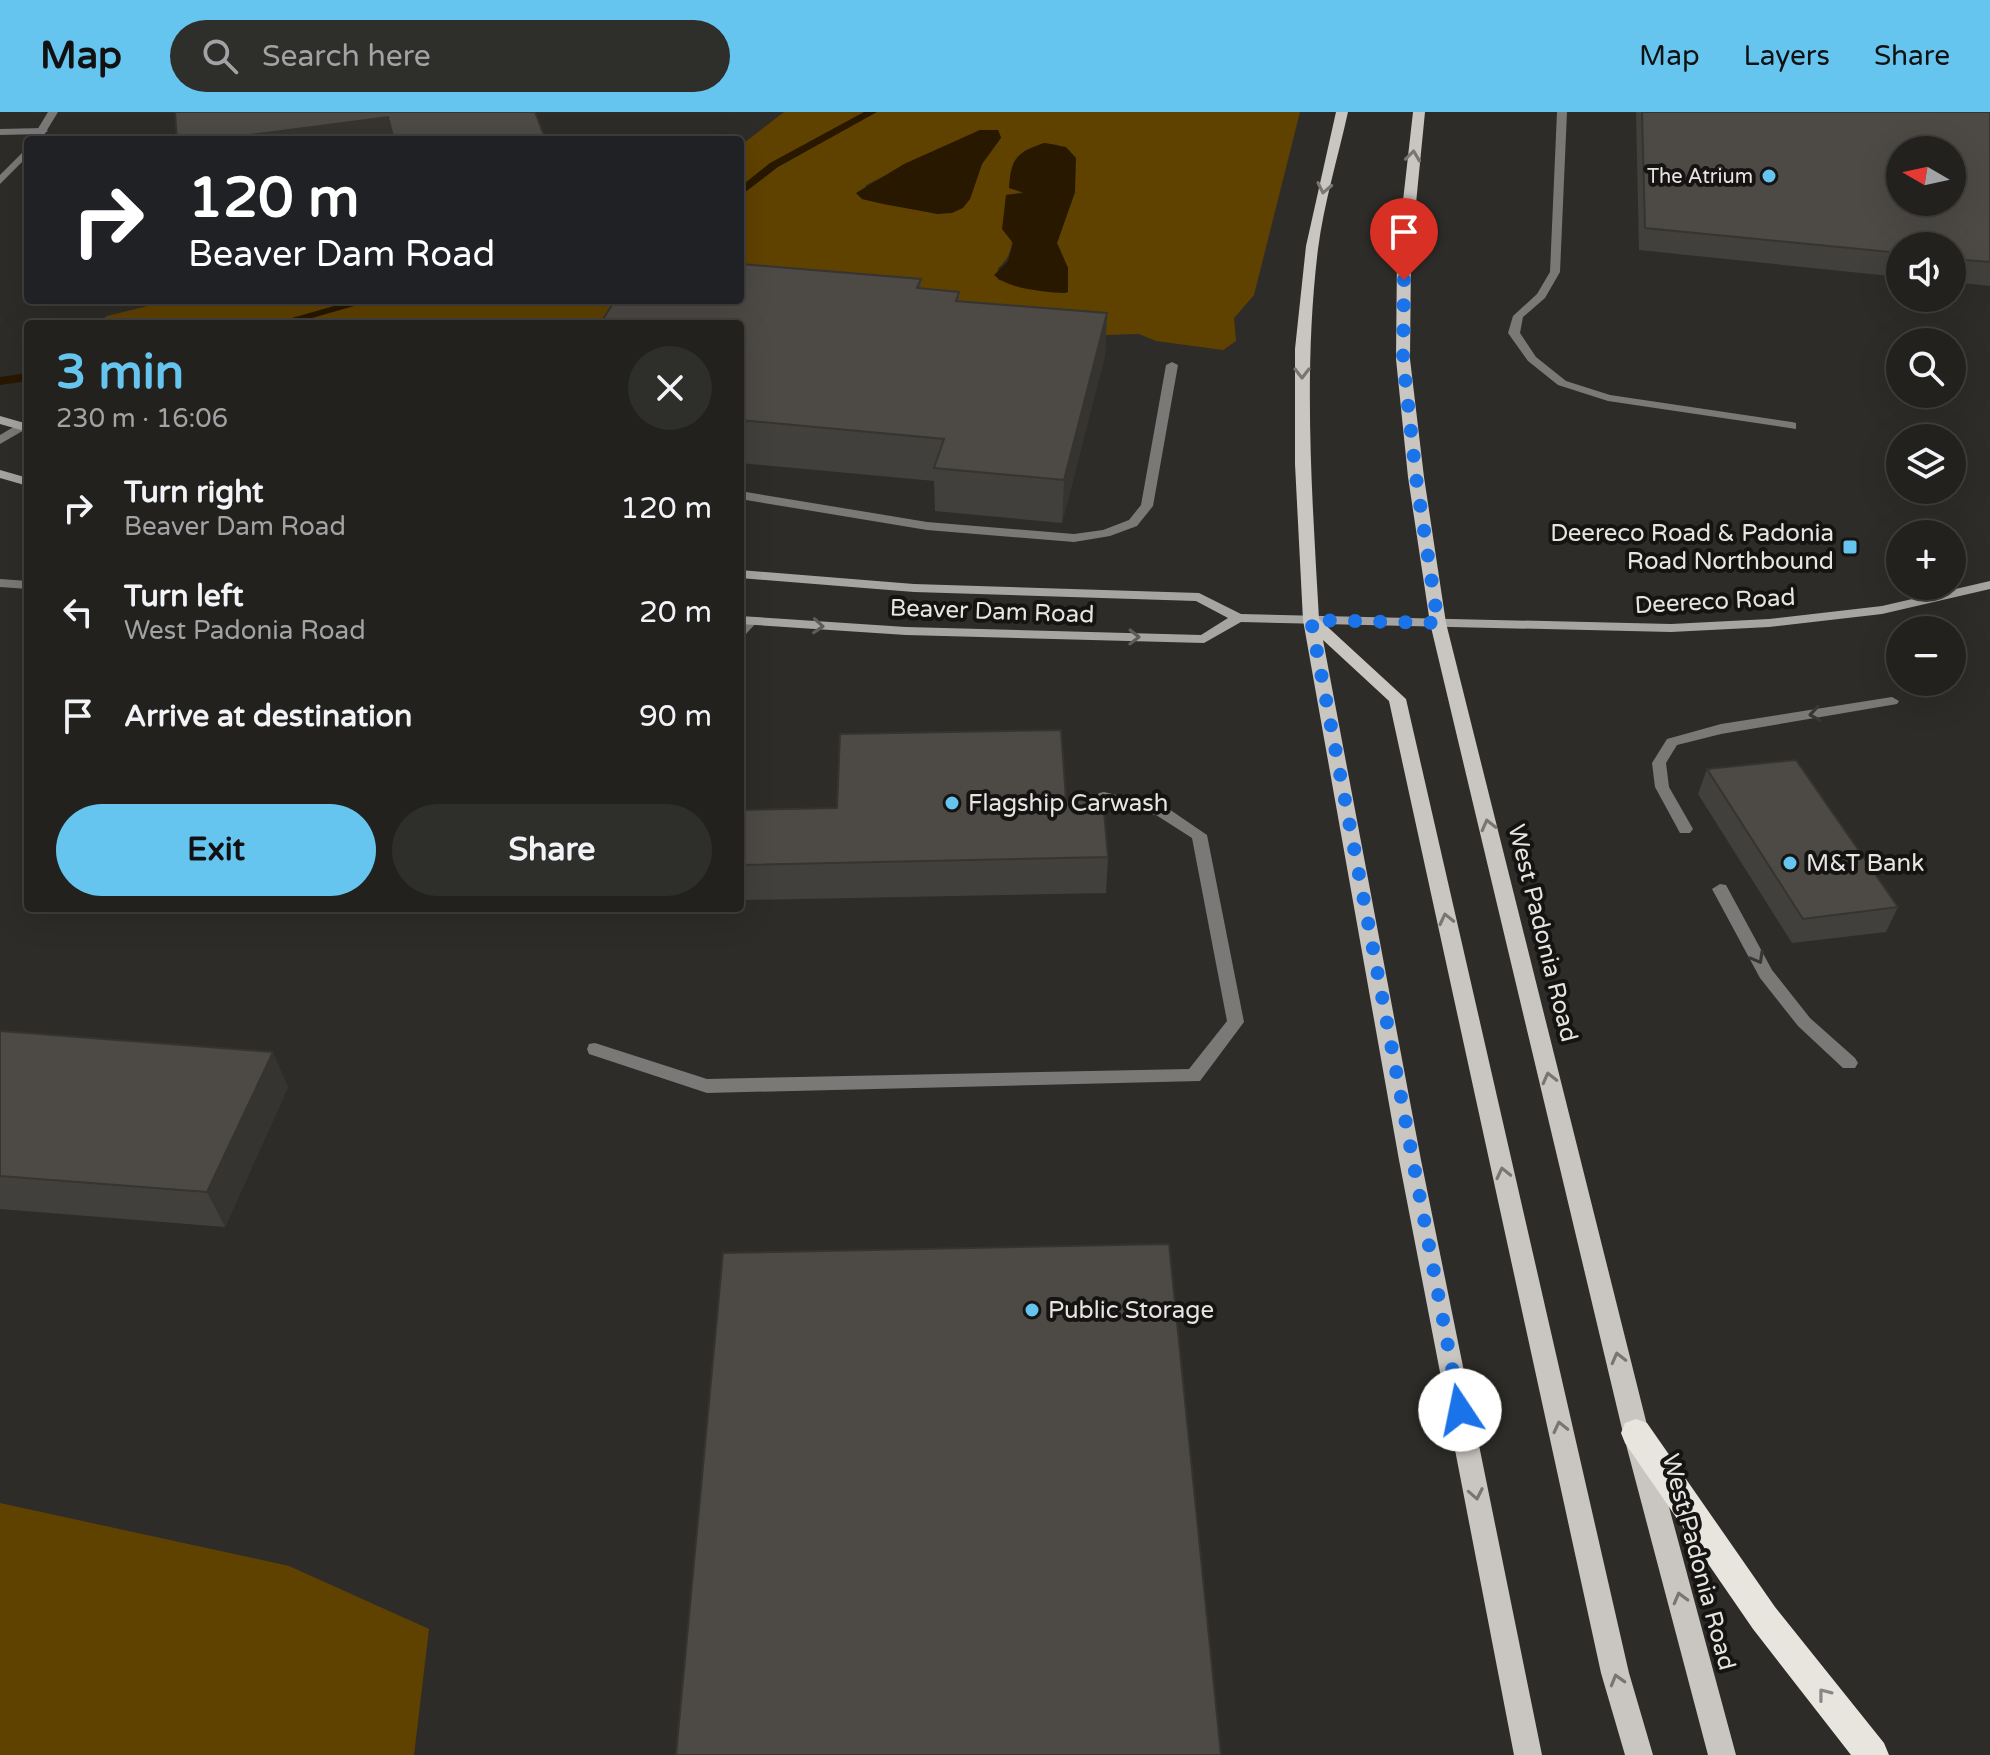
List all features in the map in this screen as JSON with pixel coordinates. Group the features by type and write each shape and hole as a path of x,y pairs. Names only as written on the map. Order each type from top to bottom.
{"highway":[{"path":"1636,1433 1764,1618 1872,1755"}],"main road":[{"path":"1342,112 1312,246 1302,349 1303,464 1311,620 1410,1160 1528,1755"},
{"name":"West Padonia Road","path":"1419,112 1404,254 1403,359 1416,477 1438,623 1636,1433 1722,1755"},
{"path":"0,420 24,427"},
{"path":"0,474 24,481"},
{"name":"Beaver Dam Road","path":"744,574 914,588 1199,597 1238,618 1438,623"},
{"name":"Deereco Road","path":"1438,623 1671,628 1755,624 1882,610 1990,585"},
{"name":"Beaver Dam Road","path":"745,620 906,631 1204,639 1238,618"},
{"path":"1311,620 1397,699 1615,1673 1639,1755"}],"street":[{"path":"0,132 39,136 53,112"},
{"path":"1562,112 1555,272 1541,296 1518,316 1514,333 1532,359 1562,383 1608,398 1792,426"},
{"path":"0,181 24,154"},
{"path":"744,496 927,526 1074,538 1106,533 1133,523 1147,506 1172,365"},
{"path":"0,440 24,428"},
{"path":"0,583 24,585"},
{"path":"1685,829 1662,787 1659,763 1672,742 1721,729 1892,701"},
{"path":"595,1049 707,1086 1194,1076 1236,1022 1199,835 1161,811 1104,797"},
{"path":"1720,889 1766,974 1804,1022 1849,1063"}],"shaded area":[{"path":"784,112 1300,112 1254,295 1234,318 1236,341 1223,350 1156,341 1139,334 1003,338 744,296 744,143","holes":["980,130 998,130 1001,137 982,164 970,199 938,214 862,199 866,185","1044,143 1058,145 1075,192 1057,243 1068,268 1068,291 1065,293 998,280 998,268 1010,253 1012,244 1006,195 1024,192 1024,151"]},
{"path":"980,130 998,130 1001,138 982,164 970,199 963,208 938,214 862,199 856,193 904,164"},
{"path":"1044,143 1066,147 1076,158 1075,192 1057,243 1068,268 1068,292 1065,293 1018,287 994,275 1008,261 1013,243 1002,229 1006,195 1024,193 1009,188 1011,170 1021,154"},
{"path":"156,304 660,304 603,320 101,320"},
{"path":"0,1503 289,1566 429,1629 414,1755 0,1755"}],"building":[{"path":"175,112 535,112 544,136 393,136 388,117 242,136 177,136"},
{"name":"The Atrium","path":"1642,112 1990,112 1990,262 1966,260 1966,232 1886,232 1886,252 1645,228"},
{"path":"744,264 921,279 917,288 959,292 956,301 1107,313 1064,480 934,468 944,439 744,420 744,320 602,320 612,304 744,304"},
{"name":"Flagship Carwash","path":"1061,730 1066,800 1103,800 1108,857 744,865 744,810 837,808 840,734"},
{"name":"M&T Bank","path":"1796,760 1898,907 1803,919 1707,769"},
{"path":"0,1031 273,1052 207,1192 0,1176"},
{"path":"1169,1244 1221,1755 676,1755 723,1253"}],"waterway":[{"path":"744,190 774,165 872,112"},
{"path":"292,320 354,304"},
{"path":"0,381 24,378"}],"place":[{"name":"The Atrium","path":"1769,176"},
{"name":"Deereco Road & Padonia Road Northbound","path":"1850,547"},
{"name":"Flagship Carwash","path":"952,803"},
{"name":"M&T Bank","path":"1790,863"},
{"name":"Public Storage","path":"1032,1310"}],"route":[{"path":"1404,280 1403,359 1416,477 1438,623 1311,620 1410,1160 1460,1410"}]}
